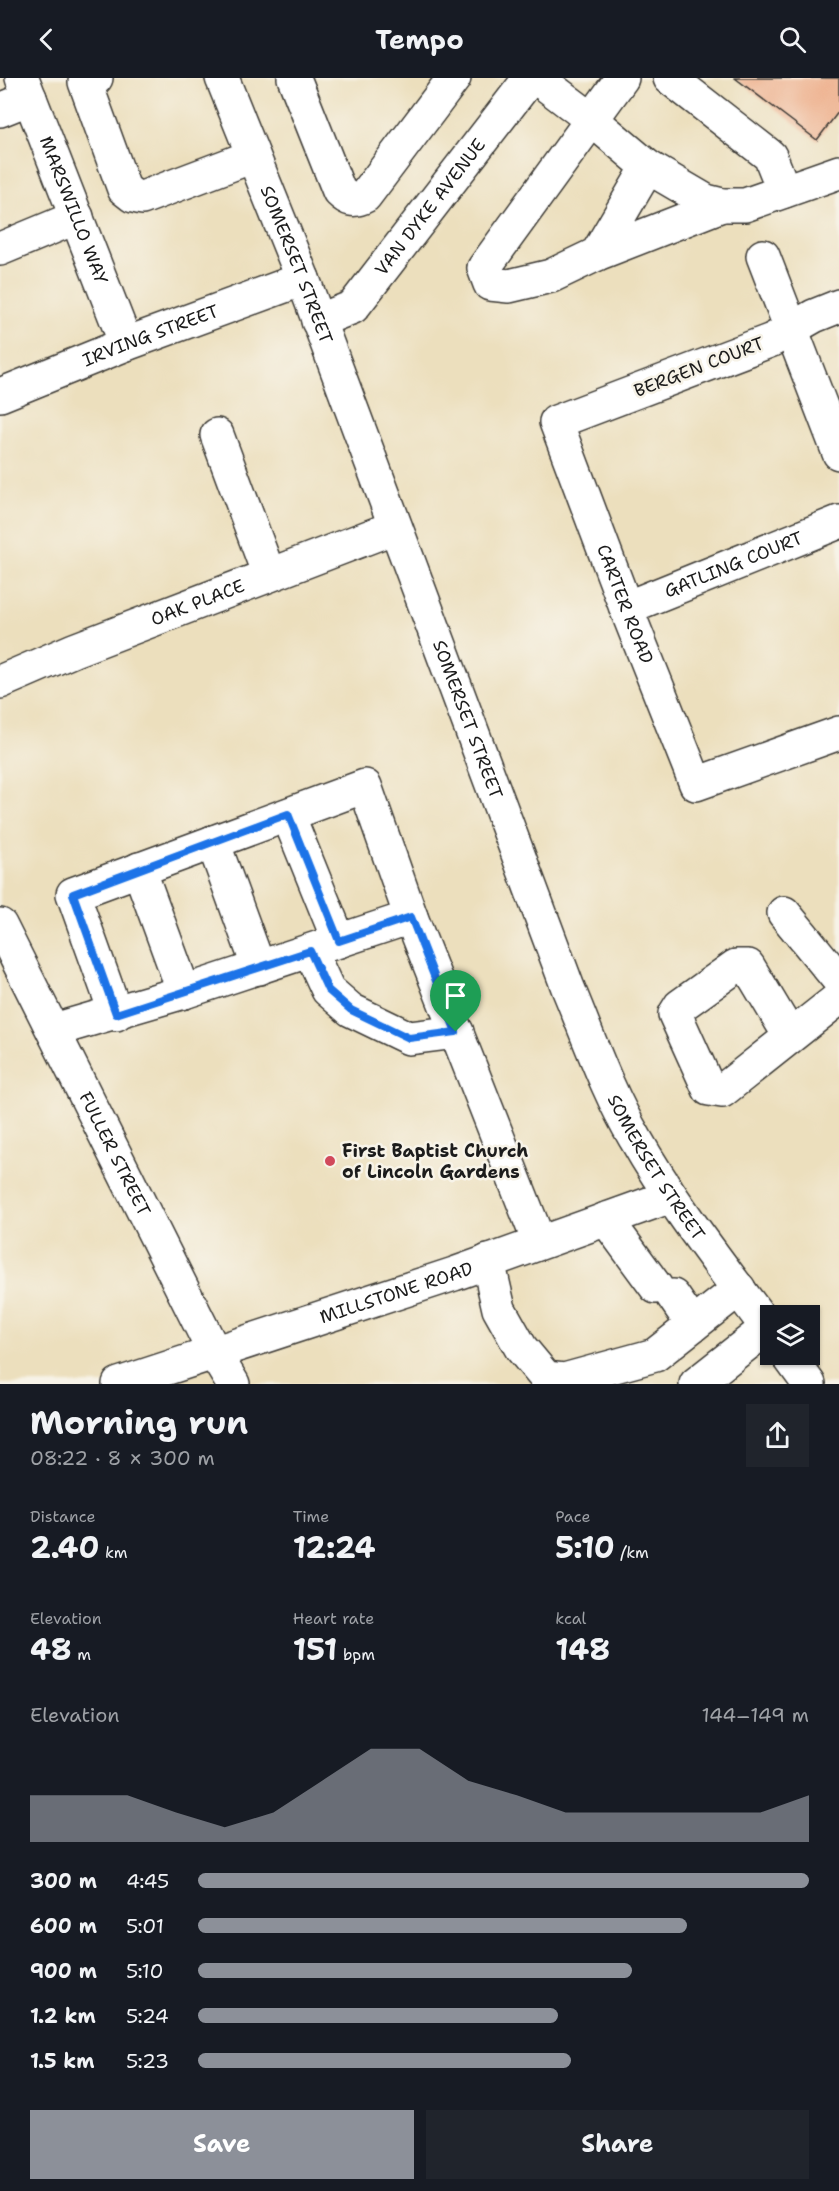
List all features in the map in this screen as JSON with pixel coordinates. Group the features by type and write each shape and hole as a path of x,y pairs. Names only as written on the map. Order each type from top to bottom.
{"street":[{"name":"SOMERSET STREET","path":"222,78 303,279 567,988 605,1077 634,1137 671,1196 760,1318"},
{"path":"294,78 339,191 351,200 358,200 365,196 454,78"},
{"name":"VAN DYKE AVENUE","path":"318,321 353,307 530,78"},
{"path":"537,78 648,167 706,201 723,205 745,205 839,171"},
{"path":"622,78 484,268 490,284 509,286 551,276 597,254 723,205"},
{"path":"670,78 770,156 784,191"},
{"path":"90,80 124,189 133,196 142,198 253,156"},
{"path":"0,110 26,88"},
{"name":"MARSWILLO WAY","path":"26,88 126,344"},
{"path":"597,254 648,167"},
{"path":"0,249 77,217"},
{"path":"763,256 839,453"},
{"name":"IRVING STREET","path":"0,395 126,344 303,279"},
{"name":"BERGEN COURT","path":"556,422 772,340 814,316 839,306"},
{"name":"CARTER ROAD","path":"556,422 626,608 696,784 839,733"},
{"path":"217,435 269,575"},
{"name":"GATLING COURT","path":"626,608 839,522"},
{"name":"OAK PLACE","path":"0,682 74,650 395,527"},
{"path":"116,1014 73,894 365,786 411,917 540,1242"},
{"path":"288,814 324,946 328,990 351,1010 409,1038 456,1032"},
{"path":"213,842 259,968"},
{"path":"139,869 184,992"},
{"path":"784,913 839,980"},
{"path":"54,1030 116,1014 411,917"},
{"name":"FULLER STREET","path":"0,925 215,1354 233,1384"},
{"path":"790,1036 839,998"},
{"name":"MILLSTONE ROAD","path":"119,1384 215,1354 671,1196"},
{"path":"606,1219 693,1325"},
{"path":"488,1261 499,1309 521,1348 546,1378 564,1380 655,1355 739,1289"},
{"path":"696,1384 760,1337"},
{"path":"795,1365 809,1384"}],"building":[{"path":"735,78 839,78 839,111 817,140"}],"place":[{"name":"First Baptist Church of Lincoln Gardens","path":"330,1161"}],"route":[{"path":"288,814 339,941 411,917 456,1032 409,1038 351,1010 328,990 310,951 116,1014 73,894 288,814"}]}
